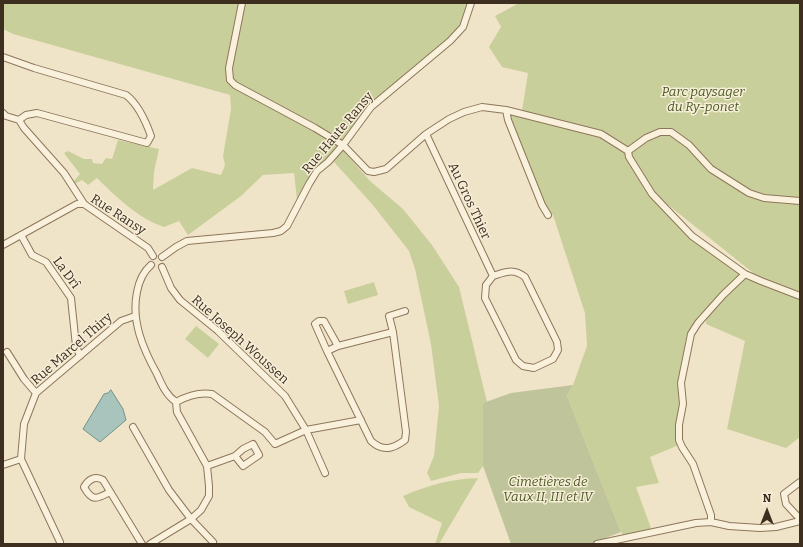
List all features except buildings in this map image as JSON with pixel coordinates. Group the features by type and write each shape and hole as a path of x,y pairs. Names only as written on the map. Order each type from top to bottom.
{"street":[{"path":"242,3 229,68 230,80 235,85 309,124 343,145 368,171 374,172 386,169 426,134 449,119 464,112 482,107 506,110 601,134 628,151 629,157 652,194 692,236 745,274 800,296"},
{"name":"Rue Haute Ransy","path":"162,257 176,247 190,241 273,234 287,226 317,171 328,162 343,145 371,107 450,41 463,27 471,3"},
{"path":"3,57 34,68 126,95 131,99 143,118 151,136 147,143 37,113 26,115 19,120"},
{"path":"506,110 508,120 542,205 548,215"},
{"path":"3,114 19,120 24,128 64,173 84,204"},
{"path":"628,151 646,138 660,132 671,132 689,145 711,169 749,193 764,198 800,201"},
{"name":"Au Gros Thier","path":"426,134 493,276"},
{"name":"Rue Ransy","path":"3,245 77,204 84,204 148,248 153,256"},
{"name":"La Drî","path":"20,235 32,255 46,262 71,298 76,346 80,356"},
{"path":"150,544 191,519 201,510 209,496 207,466 177,412 176,402 168,396 148,357 142,343 135,316 135,299 139,281 144,272 151,265 150,261 153,256 159,255 164,261 162,266 156,268 151,265"},
{"name":"Rue Joseph Woussen","path":"162,266 174,293 180,300 218,331 285,396 306,430 326,473"},
{"path":"508,271 518,272 525,277 557,342 558,350 553,359 534,368 523,366 516,360 485,298 486,285 493,276 508,271"},
{"path":"711,522 711,515 693,464 679,440 679,425 683,404 681,383 691,334 698,323 723,295 745,274"},
{"path":"338,346 324,321 319,321 315,324 372,441 378,447 384,449 399,444 405,440 406,432 393,332 389,316 405,311"},
{"name":"Rue Marcel Thiry","path":"21,459 24,424 36,393 121,321 135,316"},
{"path":"328,351 338,346 393,332"},
{"path":"7,352 24,379 36,393"},
{"path":"176,402 186,397 212,394 265,432 275,444 306,430 361,420"},
{"path":"133,427 163,480 191,519 214,542"},
{"path":"207,466 235,456"},
{"path":"3,465 21,459 60,542"},
{"path":"597,544 711,522 729,526 760,528 776,527 800,520 786,504 784,494 800,482"},
{"path":"110,492 142,544"}],"green space":[{"path":"3,3 471,3 463,27 371,107 297,200 294,173 263,175 241,196 188,235 179,221 164,227 137,213 97,178 88,185 82,180 75,184 73,182 80,174 64,153 68,151 84,159 92,159 93,163 102,164 106,158 112,159 118,140 159,149 154,172 153,190 192,168 221,175 225,165 223,156 231,109 230,95 13,34 3,29"},
{"name":"Parc paysager du Ry-ponet","path":"519,3 800,3 800,292 757,276 662,200 629,162 641,183 690,237 738,271 739,275 717,297 687,334 678,383 679,405 675,437 679,445 650,457 659,483 636,487 652,531 625,537 621,532 567,396 573,385 587,346 585,313 553,215 548,210 508,119 510,114 601,136 604,133 522,111 528,73 502,67 489,47 501,27 495,16"},
{"path":"342,149 370,181 403,209 432,245 459,287 487,402 483,403 483,466 478,473 461,473 431,481 427,473 434,456 439,406 431,344 415,269 409,251 372,204 334,162"},
{"path":"746,277 800,298 800,437 786,448 727,429 745,341 706,324 706,320 729,291"},
{"path":"374,282 378,295 348,304 344,291"},
{"path":"196,326 219,344 208,358 185,339"},
{"name":"Cimetières de Vaux II, III et IV","path":"573,385 567,396 621,532 590,544 511,544 483,466 483,403 511,393"},
{"path":"478,478 439,544 435,544 442,523 409,507 403,496 440,483"}],"water":[{"path":"111,390 123,409 126,420 100,442 83,429 104,394"}]}
